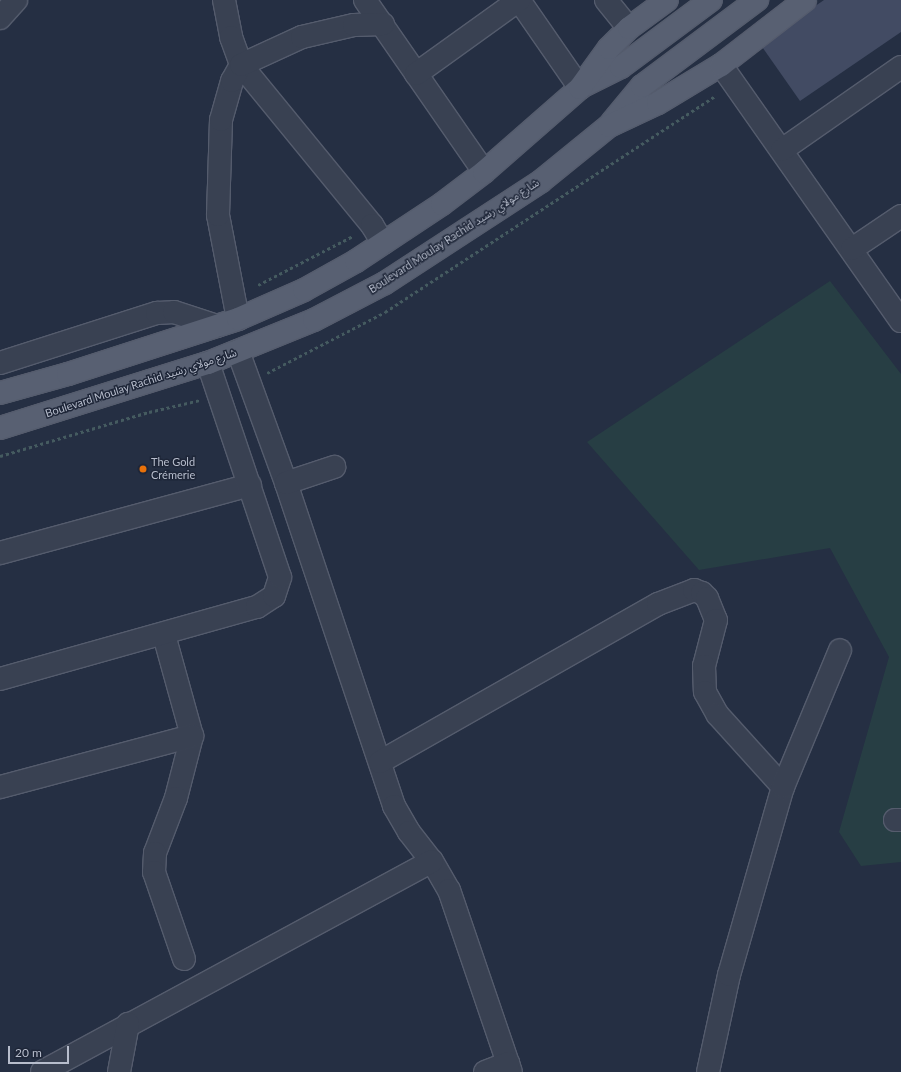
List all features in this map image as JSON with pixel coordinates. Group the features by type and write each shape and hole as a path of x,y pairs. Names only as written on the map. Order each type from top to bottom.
{"main road":[{"path":"0,393 238,319 304,290 356,261 377,234 442,204 484,172 580,88 609,48 629,28 667,0"},
{"path":"580,88 621,67 711,0"},
{"path":"609,126 642,86 756,0"},
{"name":"Boulevard Moulay Rachid شارع مولاي رشيد","path":"0,428 208,363 314,320 385,282 540,182 609,126 658,103 721,65 806,0"}],"street":[{"path":"0,18 16,0"},
{"path":"224,0 231,37 241,65 377,234"},
{"path":"365,0 484,172"},
{"path":"416,74 519,0 580,88"},
{"path":"606,0 629,28"},
{"path":"238,319 218,215 218,165 221,120 232,81 241,65 302,37 354,25 383,24"},
{"path":"721,65 901,321"},
{"path":"782,150 901,67"},
{"path":"852,250 901,216"},
{"path":"0,363 157,313 174,312 217,326"},
{"path":"238,351 286,483 380,762 401,819 432,861 449,890 509,1068 486,1072"},
{"path":"0,679 164,635 257,607 274,596 280,577 208,363"},
{"path":"286,483 334,467"},
{"path":"0,552 250,485"},
{"path":"380,762 658,604 694,590 702,593 707,598 716,620 704,666 705,692 718,715 783,787"},
{"path":"164,635 192,736 176,798 155,853 154,872 184,959"},
{"path":"708,1072 729,975 783,787 840,650"},
{"path":"0,787 192,736"},
{"path":"42,1072 128,1024 432,861"},
{"path":"119,1072 128,1024"}],"path":[{"path":"234,294 250,289 312,258 377,234"}],"green space":[{"path":"830,281 901,374 901,862 861,866 839,832 889,657 830,548 699,570 587,442"}],"building":[{"path":"824,0 901,0 901,32 800,101 760,44"}],"place":[{"name":"The Gold Crémerie","path":"143,469"}]}
